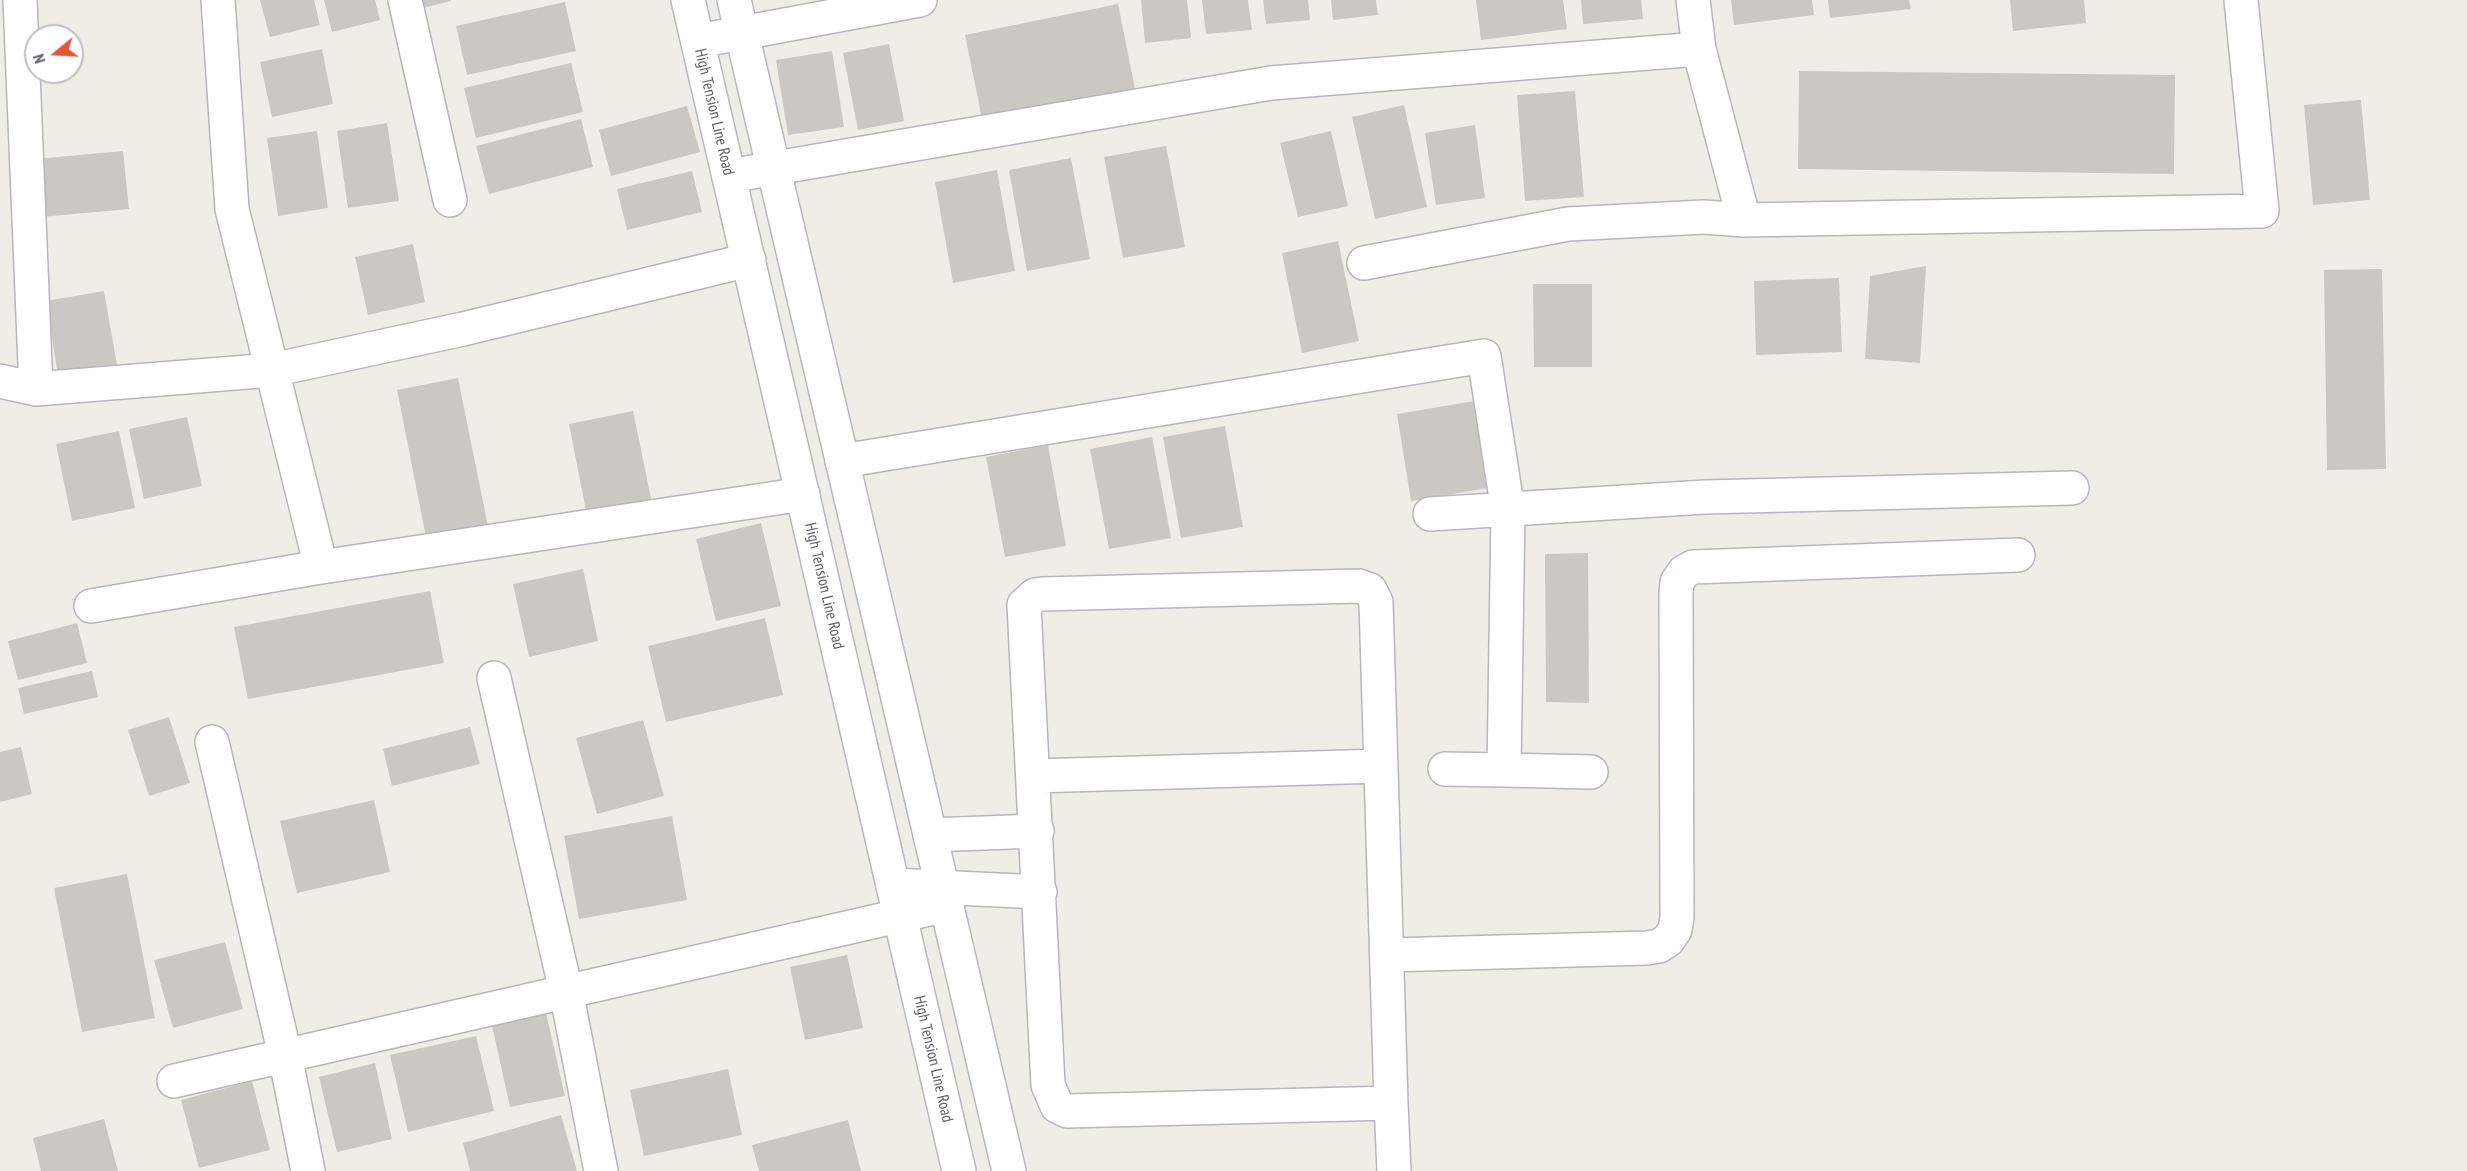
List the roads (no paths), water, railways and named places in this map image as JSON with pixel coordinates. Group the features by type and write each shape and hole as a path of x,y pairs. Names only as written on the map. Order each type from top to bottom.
{"street":[{"path":"20,0 36,389"},
{"path":"218,0 232,208 321,567"},
{"path":"405,0 450,200"},
{"name":"High Tension Line Road","path":"688,0 959,1171"},
{"path":"734,0 1009,1171"},
{"path":"698,40 921,0"},
{"path":"1694,0 1699,49 1744,220"},
{"path":"1364,263 1568,224 1704,217 1744,220 2262,211 2241,0"},
{"path":"729,176 1271,83 1699,49"},
{"path":"0,381 36,389 272,370 463,329 749,260"},
{"path":"842,461 1484,356 1508,511 1504,770"},
{"path":"1430,514 1508,511 1705,497 2072,488"},
{"path":"90,606 321,567 803,494"},
{"path":"1388,955 1647,948 1659,946 1668,940 1675,930 1677,917 1676,594 1677,582 1684,572 1693,567 2018,555"},
{"path":"1391,1103 1075,1113 1057,1106 1048,1085 1037,831 1023,614 1028,600 1042,594 1364,587 1370,591 1376,602 1394,1171"},
{"path":"494,678 566,991 601,1171"},
{"path":"213,742 285,1055 308,1171"},
{"path":"1033,776 1381,766"},
{"path":"1445,769 1591,772"},
{"path":"930,835 1037,831"},
{"path":"893,885 945,896 1040,892"},
{"path":"174,1081 900,917 945,896"}]}
